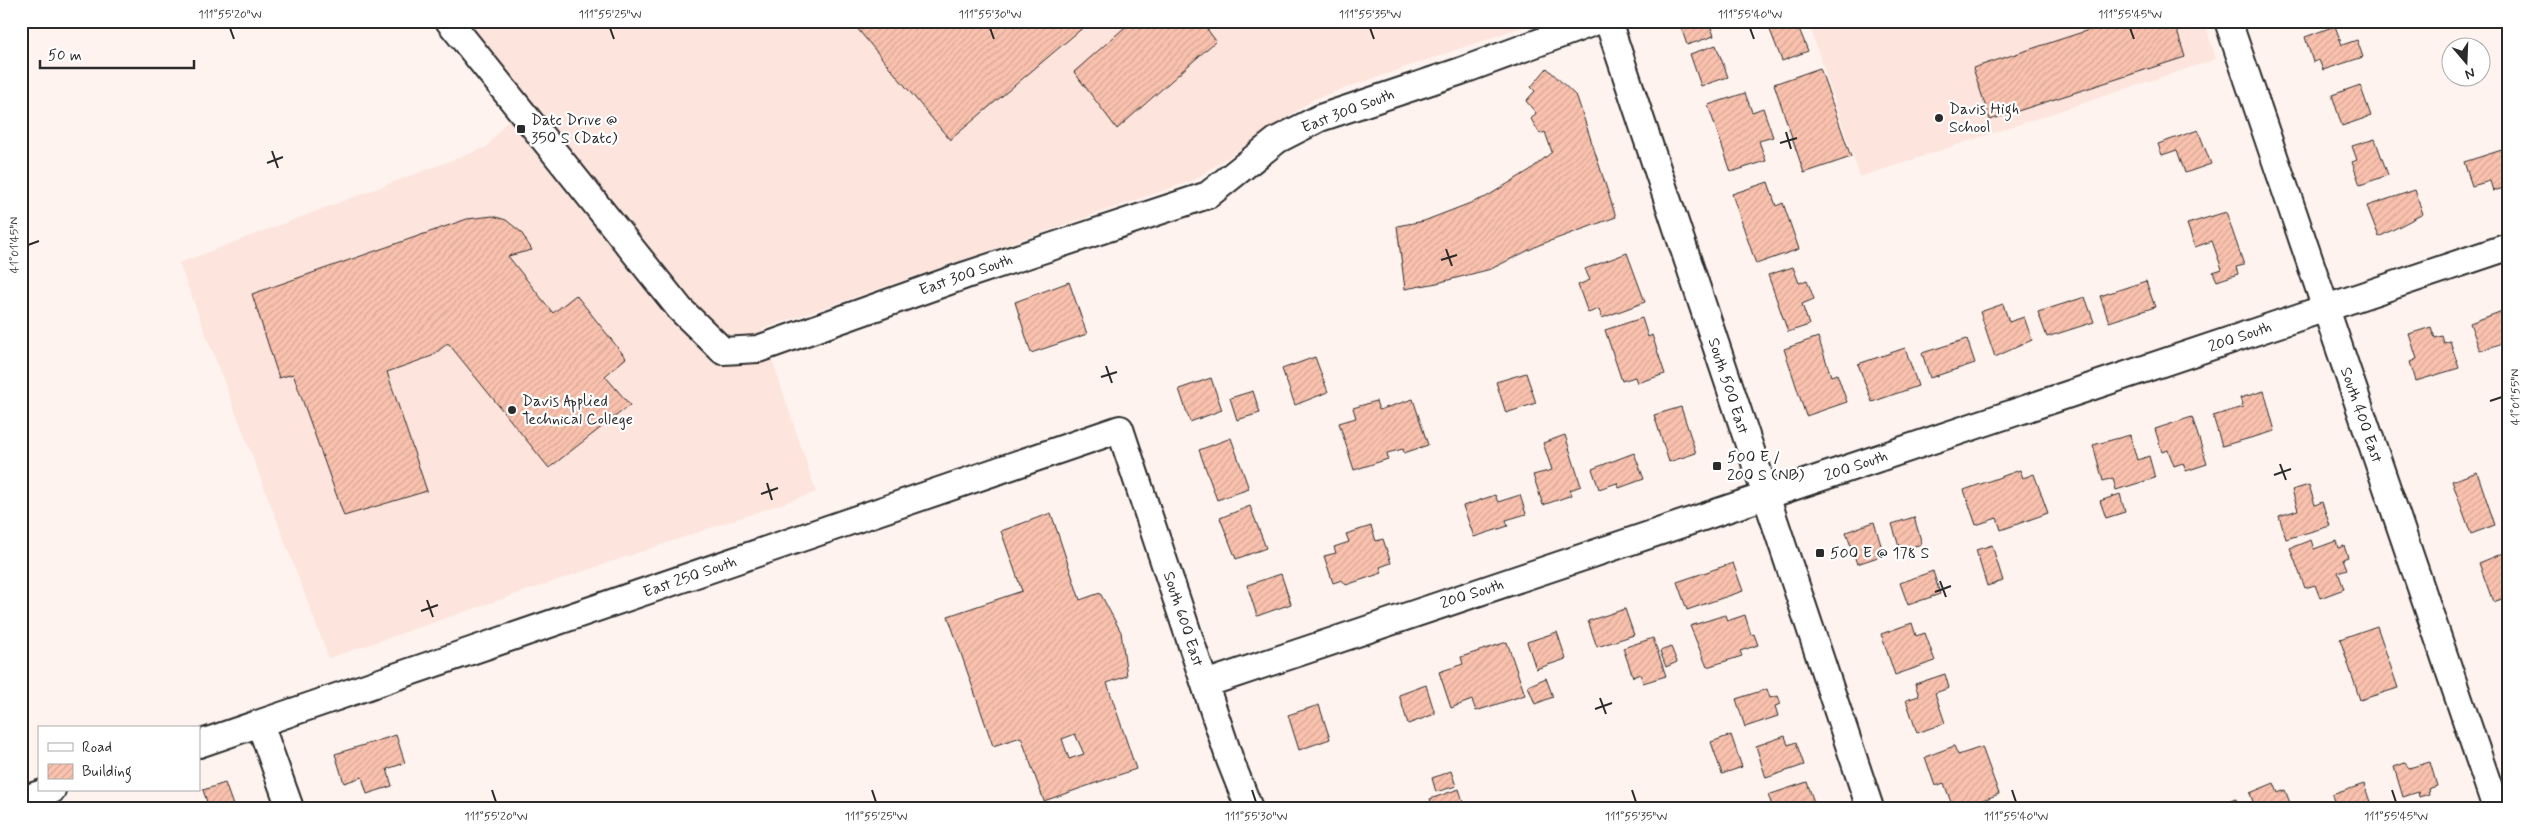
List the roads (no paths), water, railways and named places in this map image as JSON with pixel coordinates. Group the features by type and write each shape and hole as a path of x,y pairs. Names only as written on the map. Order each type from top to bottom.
{"street":[{"name":"East 300 South","path":"449,21 680,309 723,351 758,348 966,275 1208,195 1277,140 1320,118 1461,71 1597,21"},
{"name":"South 500 East","path":"1608,21 1870,808"},
{"name":"South 400 East","path":"2228,21 2324,309 2496,808"},
{"name":"200 South","path":"1205,684 2508,247"},
{"name":"South 600 East","path":"1120,430 1205,684 1249,808"},
{"name":"East 250 South","path":"200,744 1120,430"},
{"path":"260,724 290,808"},
{"path":"21,800 46,792"}],"place":[{"name":"Davis High School","path":"1939,118"},
{"name":"Datc Drive @ 350 S (Datc)","path":"521,129"},
{"name":"Davis Applied Technical College","path":"512,410"},
{"name":"500 E / 200 S (NB)","path":"1717,466"},
{"name":"500 E @ 178 S","path":"1820,553"}]}
